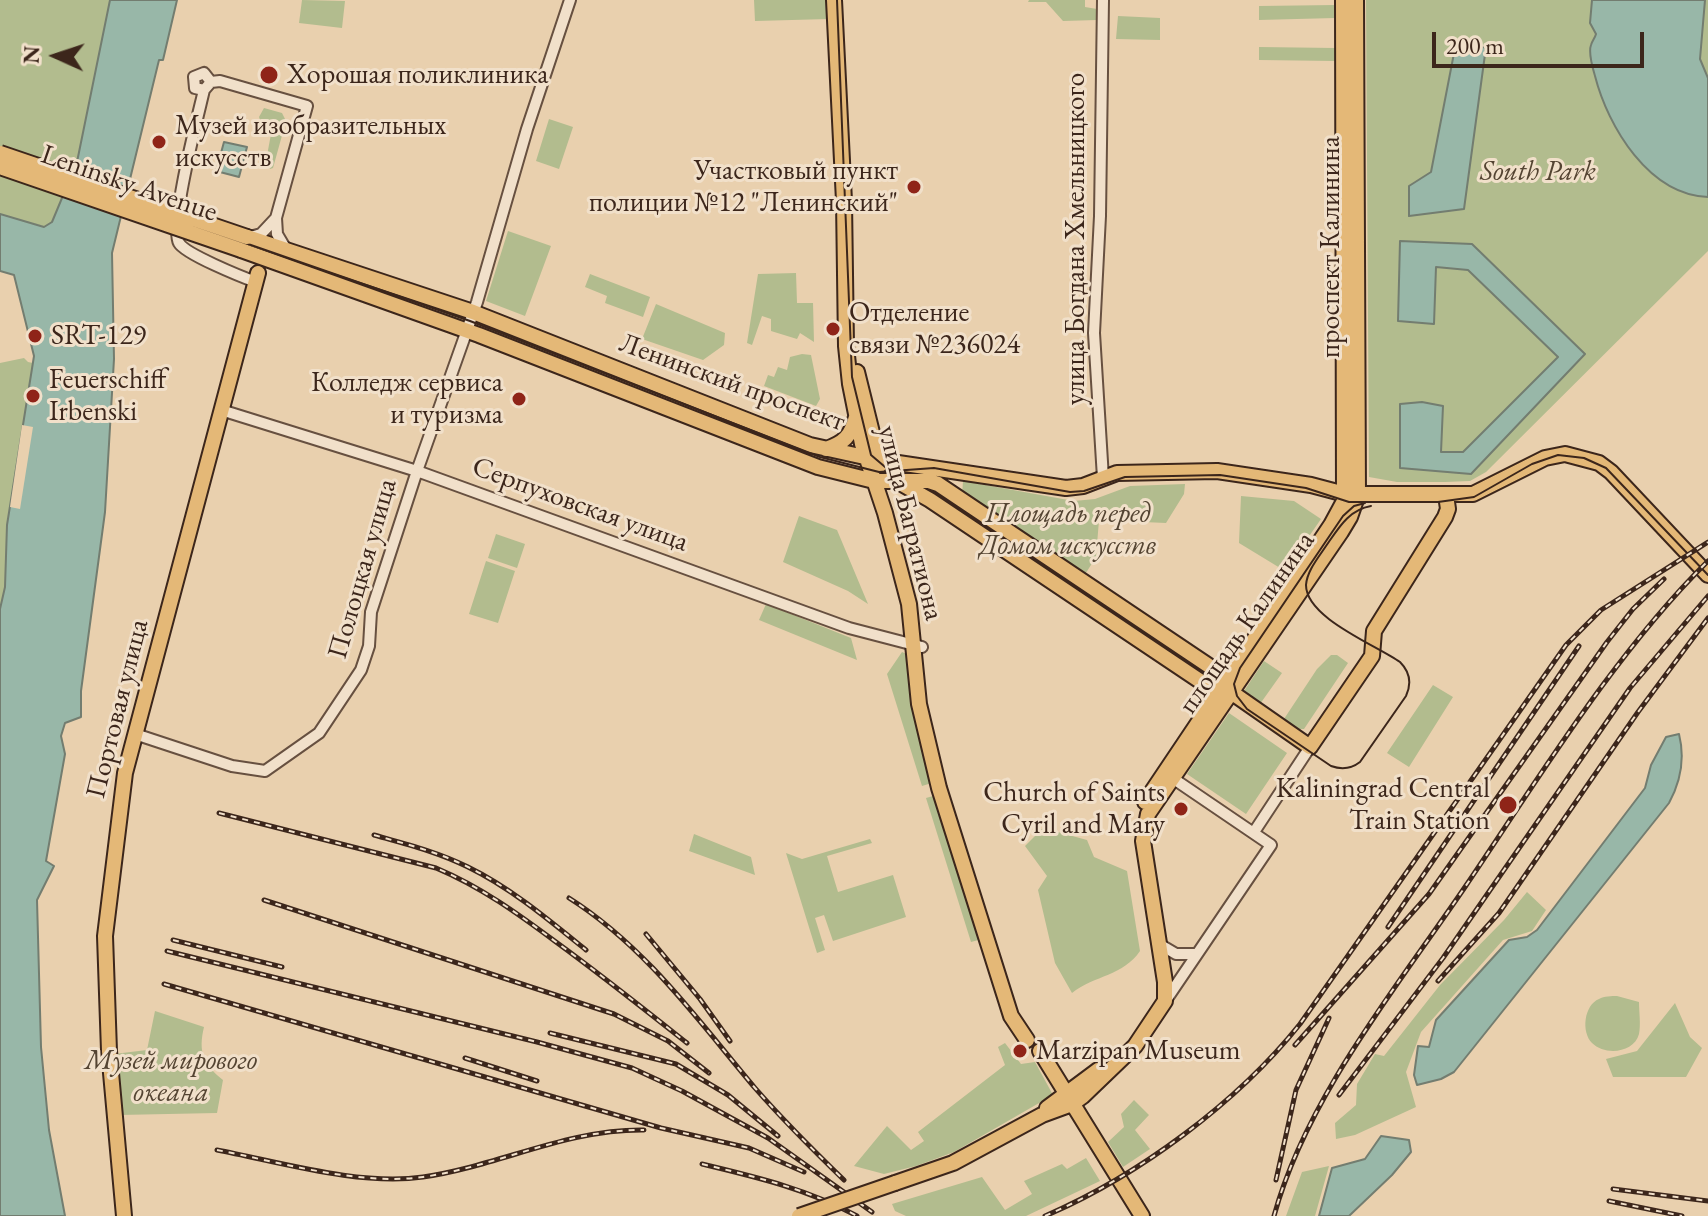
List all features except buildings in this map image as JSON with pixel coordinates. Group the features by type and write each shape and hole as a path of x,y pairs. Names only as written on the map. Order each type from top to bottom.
{"main road":[{"name":"улица Багратиона","path":"834,0 844,201 846,346 856,417 918,604 918,646 924,704 941,770 1017,1015 1052,1083 1069,1099 1142,1216"},
{"name":"улица Багратиона","path":"841,0 854,343 872,459"},
{"name":"проспект Калинина","path":"1343,0 1351,494"},
{"name":"проспект Калинина","path":"1351,494 1356,0"},
{"name":"Leninsky Avenue","path":"0,153 244,243"},
{"name":"Leninsky Avenue","path":"0,167 244,243"},
{"name":"Ленинский проспект","path":"244,243 794,459 879,482 900,483 1212,689 1225,688 1310,747"},
{"path":"244,243 257,278 283,258"},
{"name":"Ленинский проспект","path":"283,258 473,312 826,449 872,459 1066,488 1083,486 1117,473 1217,471 1302,483 1351,494 1446,495 1483,490 1545,458 1565,454 1584,458 1599,463 1611,472 1708,575"},
{"name":"Портовая улица","path":"124,1216 109,1051 105,936 123,786 257,278"},
{"path":"826,449 846,439 856,417"},
{"name":"площадь Калинина","path":"1160,1001 1135,831 1138,813 1168,775 1225,688 1341,532 1350,517 1351,494"},
{"path":"1310,747 1372,656 1374,631 1445,517 1448,509 1446,495"},
{"name":"площадь Калинина","path":"1160,1001 1165,982 1143,832 1148,814 1168,775"},
{"path":"799,1216 953,1163 1042,1115 1051,1103 1069,1099 1121,1048 1160,1001"}],"street":[{"name":"Полоцкая улица","path":"135,734 246,770 265,771 319,733 361,670 369,646 371,612 473,312 532,113 570,0"},
{"name":"улица Богдана Хмельницкого","path":"1103,0 1100,216 1094,333 1103,478"},
{"path":"257,278 227,271 182,247 177,240 179,204 207,86 220,81 307,106 276,218 283,258"},
{"path":"244,243 261,234 276,218"},
{"name":"Серпуховская улица","path":"221,410 417,471 761,598 849,628 918,646"},
{"path":"1254,832 1310,747"},
{"path":"1160,1001 1271,845 1168,775"},
{"path":"1158,943 1176,954 1194,954"}],"green space":[{"path":"0,0 110,0 77,162 52,222 46,227 0,214"},
{"path":"302,0 345,1 342,28 299,23"},
{"path":"754,0 828,0 829,19 755,21"},
{"path":"1029,0 1085,0 1085,7 1097,9 1097,20 1063,21 1046,2"},
{"name":"South Park","path":"1366,0 1708,0 1708,251 1486,472 1470,481 1397,482 1369,477"},
{"path":"1335,5 1335,18 1259,20 1259,6"},
{"path":"1118,16 1160,18 1160,40 1116,39"},
{"path":"1259,47 1335,48 1335,61 1259,60"},
{"path":"264,108 282,113 286,121 273,168 270,169 266,161 271,134 259,117"},
{"path":"549,119 573,127 559,169 536,161"},
{"path":"508,231 551,246 525,316 486,301"},
{"path":"796,273 797,303 813,303 814,342 800,333 797,339 771,331 771,319 762,316 752,345 747,343 758,274"},
{"path":"590,274 650,297 643,317 605,303 607,296 585,287"},
{"path":"656,304 725,333 724,345 703,360 642,339"},
{"path":"811,355 820,399 816,406 764,386 768,375 774,377 778,367 787,370 790,357"},
{"path":"24,358 33,363 7,525 5,587 0,609 0,363"},
{"name":"Площадь перед Домом искусств","path":"963,481 1074,501 1095,499 1130,486 1185,484 1184,494 1166,523 1099,520 1096,557 1084,576 962,496"},
{"path":"951,496 1217,674 1211,682 946,504"},
{"path":"1241,496 1294,501 1321,519 1285,571 1239,543"},
{"path":"799,516 837,530 868,604 848,591 783,562"},
{"path":"496,534 525,544 517,568 488,558"},
{"path":"486,561 515,571 498,623 469,614"},
{"path":"766,604 851,638 857,660 759,620"},
{"path":"902,652 911,656 935,782 922,786 887,674"},
{"path":"1331,655 1337,655 1348,663 1304,729 1298,729 1284,719 1317,669"},
{"path":"1264,661 1282,673 1260,704 1244,691"},
{"path":"1433,685 1453,697 1409,767 1387,753"},
{"path":"1229,713 1287,753 1246,814 1187,774"},
{"path":"940,794 982,939 971,942 926,798"},
{"path":"1043,828 1087,840 1094,857 1127,871 1140,951 1117,971 1072,993 1055,963 1038,890 1047,876 1025,846"},
{"path":"694,834 751,857 755,875 689,851"},
{"path":"870,839 872,843 827,856 838,892 893,875 906,917 833,941 824,915 815,918 825,950 817,953 786,853 802,859"},
{"path":"1527,892 1546,910 1532,931 1503,940 1421,1032 1406,1072 1416,1107 1355,1135 1336,1139 1335,1123 1356,1105 1357,1084 1375,1054 1384,1056 1440,985"},
{"path":"1617,996 1639,1002 1639,1034 1625,1049 1604,1050 1592,1043 1586,1032 1587,1013 1599,999"},
{"path":"1675,1003 1690,1037 1702,1048 1686,1077 1613,1077 1606,1059 1637,1051"},
{"name":"Музей мирового океана","path":"155,1011 204,1027 204,1057 223,1080 217,1113 119,1115 114,1054 147,1050"},
{"path":"1005,1043 1021,1064 1035,1062 1053,1095 954,1152 916,1166 884,1174 854,1166 887,1126 911,1150 924,1141 918,1132 1005,1065 998,1047"},
{"path":"1134,1100 1149,1115 1135,1130 1150,1149 1123,1167 1108,1142 1124,1127 1121,1114"},
{"path":"1086,1158 1100,1181 1026,1216 906,1216 895,1211 892,1204 982,1177 1005,1210 1032,1194 1024,1181 1062,1164 1067,1169"},
{"path":"1329,1166 1315,1216 1286,1216 1302,1172"}],"shaded area":[{"path":"110,0 177,0 163,60 159,60 112,253 114,359 105,512 81,691 81,717 65,723 61,736 65,754 46,861 54,866 37,900 41,1047 49,1130 65,1216 0,1216 0,609 5,587 7,525 34,356 14,275 0,271 0,214 44,227 52,222 77,162"},
{"path":"1592,0 1705,0 1700,59 1708,78 1708,197 1687,193 1667,184 1634,155 1621,136 1601,96 1591,61 1590,48 1596,34 1590,23"},
{"path":"1486,47 1464,209 1409,216 1409,186 1431,172 1455,48"},
{"path":"224,142 247,147 239,177 216,171"},
{"path":"1400,241 1472,244 1585,354 1471,474 1400,468 1400,404 1422,402 1443,406 1441,452 1463,452 1558,357 1468,270 1436,267 1434,324 1398,321"},
{"path":"1679,734 1681,769 1669,803 1454,1072 1417,1085 1414,1075 1418,1046 1429,1047 1436,1020 1509,940 1527,937 1537,930 1645,788 1651,765 1666,737"},
{"path":"1381,1136 1409,1140 1411,1152 1349,1216 1319,1216 1332,1168 1365,1159"}],"pier":[{"path":"22,425 33,427 20,509 10,507"}],"tram line":[{"path":"837,0 852,377 871,455 891,472"},
{"path":"0,158 470,321 820,457 879,472 934,468 1070,492 1084,491 1125,477 1220,475 1306,488 1349,502 1438,502 1474,497 1532,464 1558,455 1584,458 1606,468 1708,575"},
{"path":"1365,503 1354,506 1343,516 1240,668 1234,684 1237,696 1247,709 1331,766 1339,768 1360,762 1406,696 1409,687 1408,674 1400,662 1329,619 1317,609 1306,585 1313,565 1339,527 1356,512 1371,506"}],"railway":[{"path":"1045,1216 1080,1200 1150,1159 1247,1082 1300,1024 1566,645 1601,610 1708,542"},
{"path":"1274,1216 1308,1129 1331,1086 1383,1004 1609,676 1708,561"},
{"path":"1295,1045 1429,894 1607,642 1633,609 1664,579"},
{"path":"1339,1095 1443,958 1630,688 1708,596"},
{"path":"1438,981 1499,913 1638,712 1708,618"},
{"path":"1388,927 1579,646"},
{"path":"219,813 436,868 452,875 527,921 687,1043"},
{"path":"374,835 434,853 484,875 529,905 586,950"},
{"path":"569,898 622,938 646,961 766,1100 844,1180"},
{"path":"264,900 614,1014 668,1041 709,1073"},
{"path":"646,934 730,1041"},
{"path":"173,940 282,967"},
{"path":"167,951 632,1068 682,1091 768,1138 872,1212"},
{"path":"164,984 661,1128 749,1148 804,1172"},
{"path":"1276,1180 1296,1090 1329,1018"},
{"path":"550,1033 676,1064 728,1095 778,1136"},
{"path":"465,1058 537,1081"},
{"path":"217,1150 346,1176 398,1179 451,1172 587,1135 644,1130"},
{"path":"702,1164 801,1191 857,1216"},
{"path":"1613,1189 1708,1201"},
{"path":"1609,1201 1682,1216"}],"place":[{"name":"Хорошая поликлиника","path":"269,75"},
{"name":"Музей изобразительных искусств","path":"159,142"},
{"name":"Участковый пункт полиции №12 \"Ленинский\"","path":"914,187"},
{"name":"Отделение связи №236024","path":"833,329"},
{"name":"SRT-129","path":"35,336"},
{"name":"Feuerschiff Irbenski","path":"33,396"},
{"name":"Колледж сервиса и туризма","path":"519,399"},
{"name":"Kaliningrad Central Train Station","path":"1508,805"},
{"name":"Church of Saints Cyril and Mary","path":"1181,809"},
{"name":"Marzipan Museum","path":"1020,1051"}]}
